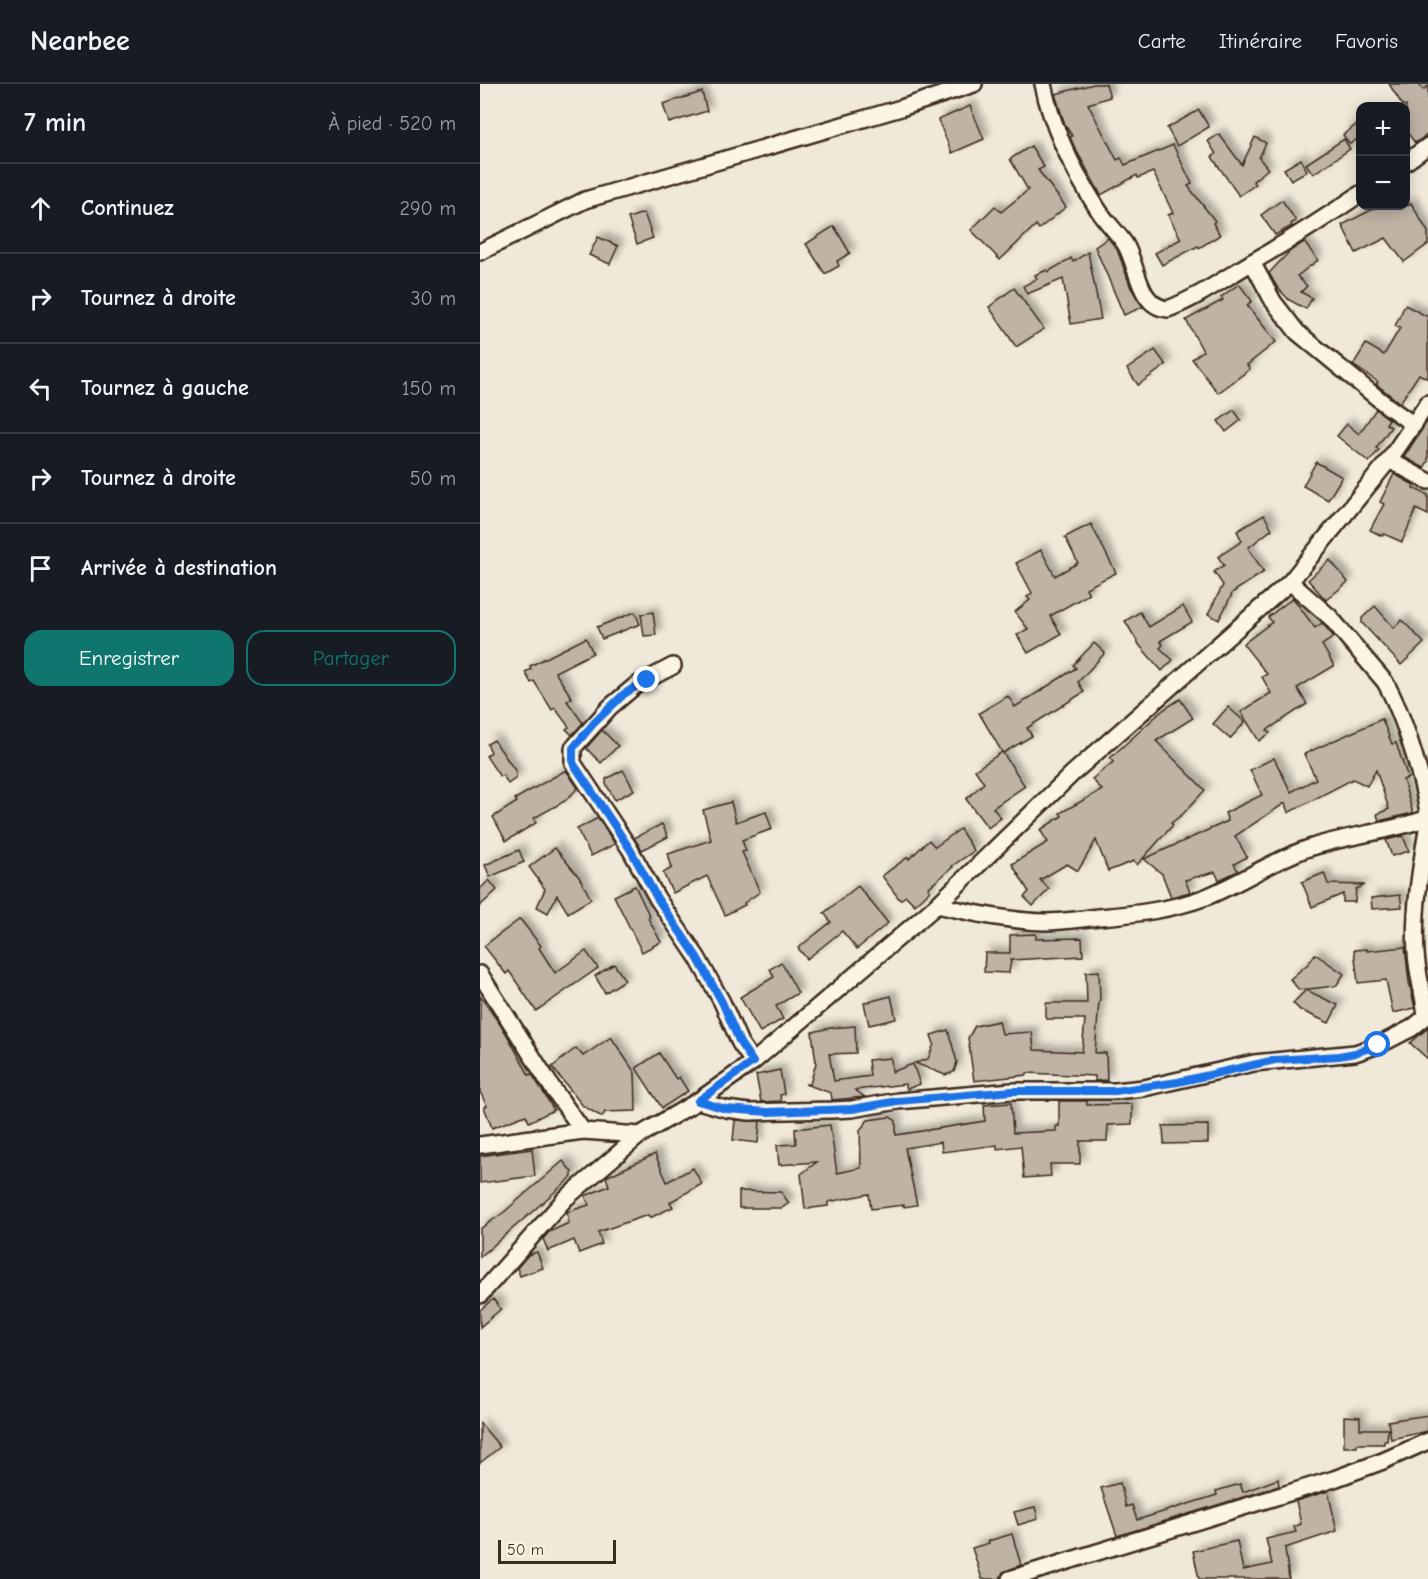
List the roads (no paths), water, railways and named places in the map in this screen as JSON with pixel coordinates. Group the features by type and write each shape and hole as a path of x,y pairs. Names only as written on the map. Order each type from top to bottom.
{"street":[{"path":"480,252 585,200 902,108 974,84"},
{"path":"1043,84 1050,116 1069,158 1100,213 1131,254 1148,299 1155,306 1168,309 1211,289 1252,262 1305,232 1356,197"},
{"path":"1410,159 1428,146"},
{"path":"1252,262 1273,301 1297,332 1377,398 1414,424"},
{"path":"480,1295 565,1199 640,1135 698,1101 753,1062 937,905 1073,773 1290,582 1389,460 1428,403"},
{"path":"1389,460 1428,481"},
{"path":"937,905 988,915 1044,922 1078,921 1135,914 1204,898 1290,855 1312,847 1395,828 1428,816 1422,783 1408,739 1392,694 1385,682 1330,617 1290,582"},
{"path":"673,666 635,686 610,707 573,748 573,763 630,849 657,898 697,957 722,1002 740,1043 753,1062"},
{"path":"698,1101 726,1109 749,1112 852,1109 898,1101 1012,1091 1115,1091 1144,1088 1254,1063 1355,1053 1412,1028 1427,1016 1417,967 1415,936 1428,825"},
{"path":"480,974 553,1089 583,1131"},
{"path":"480,1144 583,1131 640,1135"},
{"path":"1010,1579 1334,1479 1428,1441"}]}
